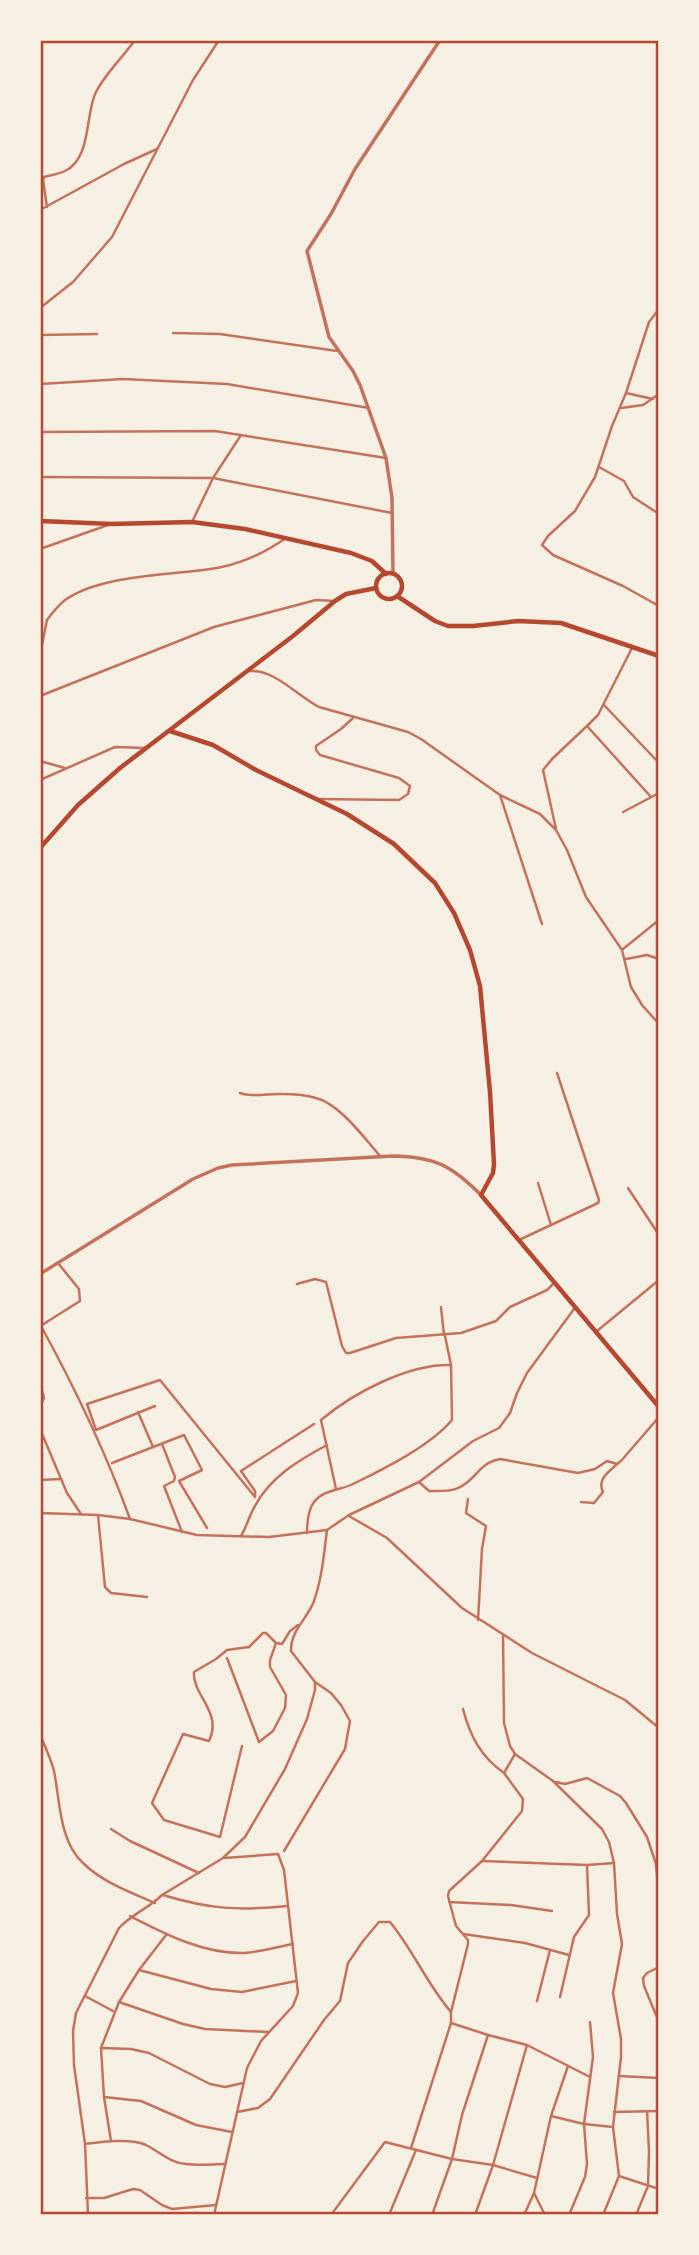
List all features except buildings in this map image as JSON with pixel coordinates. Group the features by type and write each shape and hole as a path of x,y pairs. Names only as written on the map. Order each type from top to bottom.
{"main road":[{"path":"40,522 192,522 244,528 361,556 398,578 401,591 391,599 384,598 376,588 378,579 387,573"},
{"path":"40,848 78,806 120,768 335,601 346,594 376,588"},
{"path":"397,596 435,621 448,626 473,626 504,621 561,623 659,656"},
{"path":"170,731 213,745 256,771 347,814 394,844 435,883 454,913 470,950 480,986 494,1164 493,1172 481,1195 659,1408"}],"street":[{"path":"47,207 44,177 65,171 74,164 87,139 97,89 135,40"},
{"path":"40,308 73,282 112,237 192,80 219,40"},
{"path":"393,574 392,513 386,457 353,372 329,337 307,251 355,169 440,40"},
{"path":"40,210 124,163 157,149"},
{"path":"659,309 649,322 621,408 588,490 575,511 542,545 553,555 623,586 659,607"},
{"path":"173,333 220,334 337,351"},
{"path":"40,335 97,334"},
{"path":"40,384 123,379 227,384 369,408"},
{"path":"626,393 653,399"},
{"path":"621,408 643,405 659,394"},
{"path":"40,432 215,431 386,457"},
{"path":"192,522 213,478 241,435"},
{"path":"599,467 624,481 633,496 659,514"},
{"path":"40,477 213,478 392,513"},
{"path":"40,549 111,524"},
{"path":"40,654 47,620 65,601 83,591 119,581 223,567 267,551 287,538"},
{"path":"40,696 214,628 316,600 335,601"},
{"path":"40,617 47,620"},
{"path":"40,629 45,627"},
{"path":"556,830 543,770 604,705 632,648"},
{"path":"244,672 257,671 268,675 319,707 397,729 421,739 500,795 540,814 556,830 586,897 622,950 631,987 659,1024"},
{"path":"604,705 659,763"},
{"path":"315,799 399,800 408,794 410,786 399,778 320,755 316,750 316,746 354,717"},
{"path":"587,726 651,797"},
{"path":"40,780 120,746 147,748"},
{"path":"40,761 65,768"},
{"path":"623,812 659,793"},
{"path":"500,795 542,924"},
{"path":"622,950 659,920"},
{"path":"626,958 647,955 659,959"},
{"path":"519,1240 598,1203 599,1200 557,1073"},
{"path":"240,1093 247,1096 291,1094 326,1102 351,1123 381,1157"},
{"path":"40,1274 193,1179 232,1165 419,1157 447,1166 481,1195"},
{"path":"538,1183 551,1225"},
{"path":"628,1188 659,1235"},
{"path":"58,1263 79,1289 80,1300 41,1326 74,1387 130,1519"},
{"path":"297,1284 315,1279 326,1282 346,1353 396,1338 461,1333 496,1321 510,1307 547,1290 553,1284"},
{"path":"594,1333 659,1280"},
{"path":"307,1533 310,1509 316,1500 400,1458 445,1428 452,1420 451,1365 441,1307"},
{"path":"40,1513 130,1519 197,1535 270,1537 327,1530 349,1515 419,1482 464,1446 499,1428 505,1421 527,1373 575,1309"},
{"path":"336,1489 321,1420 361,1393 389,1379 419,1369 451,1365"},
{"path":"155,1406 96,1430 87,1404 160,1380 255,1497 255,1491 241,1471 314,1424"},
{"path":"40,1383 44,1398 40,1406"},
{"path":"138,1412 153,1447"},
{"path":"581,1502 594,1503 601,1496 602,1478 621,1461 659,1417"},
{"path":"40,1429 67,1493 81,1514"},
{"path":"112,1464 184,1435 202,1470 179,1481 207,1528"},
{"path":"162,1444 175,1477 164,1486 183,1532"},
{"path":"241,1536 266,1488 304,1457 327,1445"},
{"path":"419,1482 429,1491 455,1490 489,1461 500,1459 578,1472 595,1469 607,1461 617,1464"},
{"path":"40,1480 61,1479"},
{"path":"468,1499 466,1513 486,1526 478,1619"},
{"path":"98,1515 105,1587 111,1592 147,1597"},
{"path":"349,1515 387,1538 462,1608 478,1619 532,1653 625,1700 659,1728"},
{"path":"284,1851 345,1749 350,1721 331,1693 314,1682 291,1651 300,1623 317,1593 327,1530"},
{"path":"242,1746 220,1837 164,1820 152,1803 183,1734 209,1741 212,1734 209,1706 196,1687 194,1672 226,1650 249,1647 262,1633 282,1644 290,1631 300,1623"},
{"path":"503,1636 504,1723 510,1746 515,1754 553,1781 602,1829 609,1842 614,1863 622,1944 613,1993 621,2039 620,2076 613,2127 619,2176 603,2215"},
{"path":"227,1658 259,1742 273,1731 285,1708 286,1695 270,1667 276,1643"},
{"path":"88,2215 85,2144 74,2065 73,2031 76,2014 119,1928 130,1916 155,1903 162,1895 223,1858 251,1829 285,1769 310,1711 314,1682"},
{"path":"411,2148 451,2023 451,2012 468,1944 456,1926 449,1902 449,1891 482,1861 522,1811 523,1799 504,1773 482,1754 467,1727 463,1709"},
{"path":"40,1735 53,1768 67,1838 73,1852 95,1873 155,1903"},
{"path":"504,1773 515,1754"},
{"path":"553,1781 565,1784 587,1778 620,1796 647,1837 656,1864 659,1887"},
{"path":"111,1829 130,1841 199,1873"},
{"path":"214,2215 243,2083 255,2051 268,2032 293,2006 298,1993 284,1870 278,1854 223,1858"},
{"path":"482,1861 587,1865 614,1863"},
{"path":"560,1997 574,1937 589,1915 587,1865"},
{"path":"162,1895 232,1909 287,1906"},
{"path":"449,1902 511,1905 552,1911"},
{"path":"130,1916 166,1935 194,1945 245,1953 293,1944"},
{"path":"236,2112 258,2108 270,2099 340,2001 348,1964 379,1922 390,1922 397,1930 435,1993 451,2012"},
{"path":"463,1934 525,1943 569,1955"},
{"path":"111,2141 104,2098 101,2048 118,2002 166,1935"},
{"path":"537,2001 550,1950"},
{"path":"659,1967 643,1978 659,2022"},
{"path":"139,1970 211,1989 242,1992 297,1981"},
{"path":"85,1996 114,2011"},
{"path":"118,2002 205,2029 268,2032"},
{"path":"569,2215 585,2177 587,2164 584,2124 593,2057 590,2022"},
{"path":"451,2023 527,2045 591,2077"},
{"path":"432,2215 452,2159 462,2115 488,2035"},
{"path":"475,2215 493,2165 527,2045"},
{"path":"101,2048 131,2049 149,2053 211,2084 225,2087 243,2083"},
{"path":"524,2215 534,2193 551,2116 568,2066"},
{"path":"620,2076 659,2078"},
{"path":"104,2098 141,2101 196,2125 232,2132"},
{"path":"636,2215 648,2186 647,2111"},
{"path":"614,2112 659,2111"},
{"path":"551,2116 584,2124 613,2127"},
{"path":"85,2144 136,2142 186,2164 225,2164"},
{"path":"331,2215 382,2145 389,2142 452,2159 493,2165 537,2178"},
{"path":"389,2215 416,2149"},
{"path":"619,2176 659,2189"},
{"path":"86,2198 104,2198 133,2189 140,2190 172,2209 216,2205"},
{"path":"534,2193 545,2215"}]}
